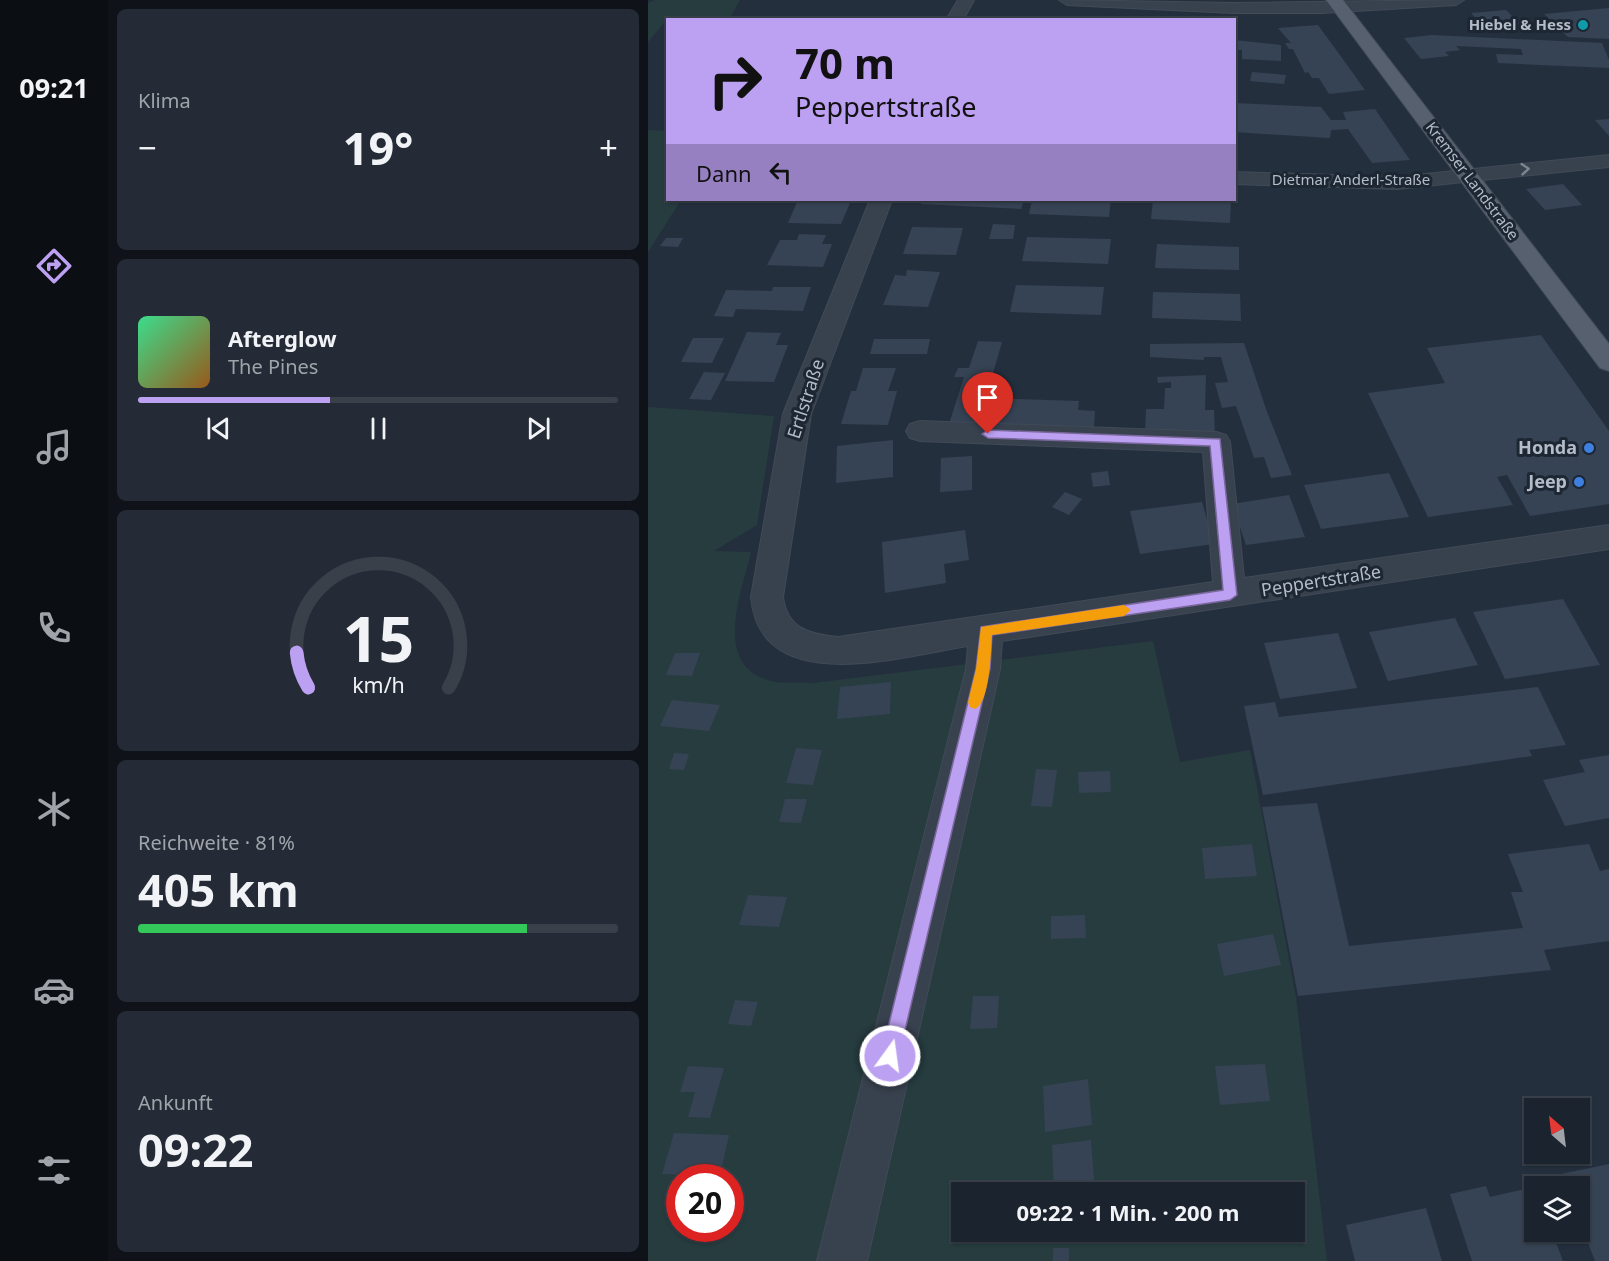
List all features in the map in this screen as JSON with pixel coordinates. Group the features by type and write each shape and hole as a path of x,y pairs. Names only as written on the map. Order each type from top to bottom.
{"main road":[{"name":"Kremser Landstraße","path":"1337,4 1388,68 1609,362"}],"street":[{"path":"955,18 966,0"},
{"path":"1067,0 1234,8 1456,0"},
{"name":"Dietmar Anderl-Straße","path":"1236,178 1397,183 1609,161"},
{"name":"Ertlstraße","path":"787,636 769,617 767,597 797,414 881,201"},
{"path":"920,431 1216,442 1230,595"},
{"name":"Peppertstraße","path":"787,636 807,648 838,651 1230,595 1609,537"},
{"path":"842,1261 983,669 986,631"}],"green space":[{"path":"655,0 740,0 730,18 666,18 648,42 648,3"},
{"path":"648,130 666,131 666,201 680,201 648,252"},
{"path":"648,407 774,416 757,525 714,551 751,552 735,626 736,644 741,660 753,673 776,682 813,683 1153,641 1180,762 1250,750 1296,997 1327,1261 648,1261"}],"building":[{"name":"Hiebel & Hess","path":"1609,8 1609,39 1568,37 1544,14"},
{"path":"1506,10 1524,28 1484,27 1471,13"},
{"path":"1318,25 1365,90 1329,94 1319,78 1312,78 1308,72 1305,73 1293,49 1289,49 1285,43 1291,43 1278,28"},
{"path":"1432,35 1602,43 1609,60 1609,68 1498,63 1496,54 1523,55 1521,49 1456,46 1460,50 1445,52 1449,56 1421,59 1404,38"},
{"path":"1236,40 1281,45 1281,61 1242,59 1242,50 1236,50"},
{"path":"1252,72 1286,75 1284,84 1250,81"},
{"path":"1236,103 1321,107 1331,120 1346,120 1343,112 1375,109 1410,160 1372,163 1348,129 1331,130 1330,138 1236,132"},
{"path":"1609,119 1609,136 1595,120"},
{"path":"1563,184 1582,205 1545,210 1526,189"},
{"path":"922,201 1024,201 1021,209 921,204"},
{"path":"1032,201 1111,201 1109,217 1029,214"},
{"path":"1153,201 1231,202 1230,223 1151,219"},
{"path":"797,202 850,203 841,224 788,223"},
{"path":"993,224 1015,225 1013,239 989,239"},
{"path":"912,227 963,228 956,255 903,254"},
{"path":"799,234 826,235 822,244 832,244 823,267 767,265 780,240 797,240"},
{"path":"1027,237 1111,239 1108,264 1022,261"},
{"path":"666,238 683,238 678,247 660,246"},
{"path":"1157,244 1239,247 1239,270 1155,268"},
{"path":"907,270 940,272 928,307 883,305 895,275 906,276"},
{"path":"1016,285 1104,287 1101,315 1010,312"},
{"path":"773,287 811,287 803,311 736,309 733,317 714,316 726,290 772,291"},
{"path":"1153,292 1240,294 1241,321 1152,318"},
{"path":"747,332 781,333 776,345 788,345 774,382 725,381"},
{"path":"1541,335 1609,431 1609,504 1530,516 1507,475 1497,477 1513,505 1428,517 1368,393 1445,383 1427,348"},
{"path":"693,338 724,338 712,363 681,362"},
{"path":"874,339 930,339 927,354 870,354"},
{"path":"978,341 1002,342 986,398 1079,401 1078,410 1095,411 1094,428 948,427 964,377 954,377 958,368 969,368"},
{"path":"1244,343 1266,409 1292,475 1271,478 1264,457 1254,458 1236,406 1222,408 1215,383 1228,382 1221,357 1204,357 1204,360 1150,357 1150,344"},
{"path":"863,368 896,368 888,391 897,391 888,425 841,424 851,391 856,391"},
{"path":"704,372 725,373 711,400 689,399"},
{"path":"1206,375 1205,410 1214,410 1215,434 1145,432 1146,409 1164,409 1165,388 1171,388 1171,382 1158,383 1157,377"},
{"path":"893,440 893,477 836,483 837,446"},
{"path":"972,456 972,490 940,492 941,458"},
{"path":"1108,471 1110,485 1093,487 1091,473"},
{"path":"1389,473 1409,517 1321,529 1304,485"},
{"path":"1065,492 1082,499 1069,515 1052,507"},
{"path":"1289,495 1305,537 1246,545 1232,504"},
{"path":"1202,502 1214,544 1140,554 1130,511"},
{"path":"965,530 969,560 944,564 946,583 885,593 882,542"},
{"path":"1563,599 1600,665 1505,679 1473,612"},
{"path":"1455,618 1478,665 1388,681 1369,632"},
{"path":"1338,633 1357,688 1280,699 1264,643"},
{"path":"675,653 700,653 692,676 666,675"},
{"path":"891,682 890,714 837,719 840,687"},
{"path":"1538,687 1566,745 1529,750 1532,756 1263,795 1244,706 1275,702 1279,717"},
{"path":"672,700 720,705 709,731 660,726"},
{"path":"796,748 822,750 813,785 786,783"},
{"path":"674,753 689,754 684,770 669,769"},
{"path":"1609,755 1609,818 1565,826 1543,780 1585,772 1579,760"},
{"path":"1036,769 1057,770 1052,807 1031,806"},
{"path":"1110,771 1111,792 1079,793 1078,772"},
{"path":"785,799 807,799 801,823 779,822"},
{"path":"1317,803 1349,946 1523,928 1511,892 1523,892 1508,854 1589,844 1600,871 1609,869 1609,941 1544,950 1551,970 1298,996 1262,807"},
{"path":"1252,844 1257,876 1205,879 1202,848"},
{"path":"748,895 787,897 779,927 739,925"},
{"path":"1085,915 1086,938 1051,939 1051,916"},
{"path":"1273,934 1281,965 1224,976 1217,944"},
{"path":"973,996 999,996 997,1028 970,1029"},
{"path":"735,1000 758,1002 751,1026 728,1024"},
{"path":"1265,1064 1270,1101 1220,1105 1215,1066"},
{"path":"688,1066 724,1068 710,1118 688,1117 695,1092 680,1092"},
{"path":"1088,1079 1092,1125 1045,1132 1043,1086"},
{"path":"674,1133 729,1135 723,1164 666,1164 666,1174 662,1174"},
{"path":"1091,1140 1094,1182 1054,1182 1052,1145"},
{"path":"1609,1164 1609,1261 1595,1261 1588,1242 1590,1242 1590,1176 1562,1176 1561,1174"},
{"path":"1486,1186 1490,1197 1524,1189 1524,1242 1556,1242 1563,1261 1472,1261 1450,1194"},
{"path":"1426,1208 1442,1261 1355,1261 1346,1225"},
{"path":"1053,1248 1069,1248 1069,1261 1053,1261"}],"slow traffic":[{"path":"975,702 983,669 986,631 1124,610"}],"place":[{"name":"Hiebel & Hess","path":"1583,25"},
{"name":"Honda","path":"1589,448"},
{"name":"Jeep","path":"1579,482"}],"route":[{"path":"890,1056 983,669 986,631 1230,595 1216,442 988,434"}]}
